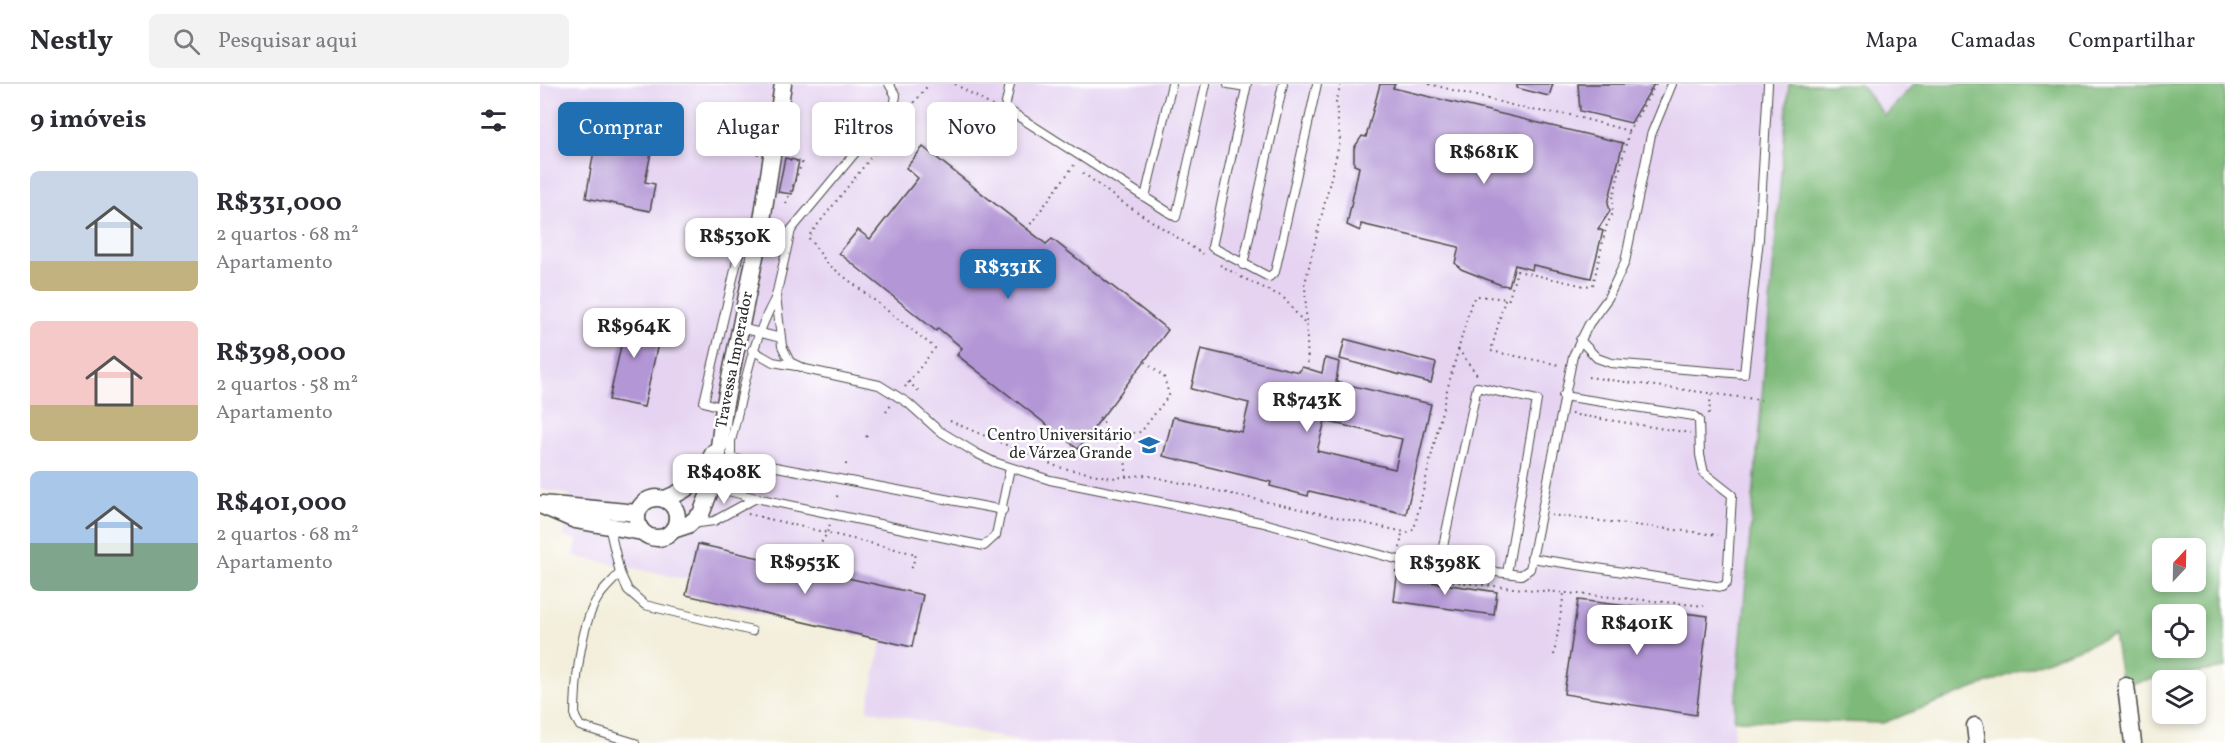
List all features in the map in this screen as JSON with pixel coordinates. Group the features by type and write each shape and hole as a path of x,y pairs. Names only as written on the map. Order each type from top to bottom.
{"street":[{"name":"Travessa Imperador","path":"782,102 783,84"},
{"name":"Travessa Imperador","path":"782,102 790,84"},
{"name":"Travessa Imperador","path":"677,532 701,514 707,502 717,467 724,408 761,227 773,156"},
{"name":"Travessa Imperador","path":"637,513 640,507 651,499 665,499 697,481 719,441"},
{"path":"540,505 575,520 609,526 646,538 648,536 662,538 677,532 675,509 665,499"},
{"path":"540,505 577,505 637,513 638,526 646,538"},
{"path":"2126,686 2133,743"},
{"path":"1975,726 1977,743"}],"lane":[{"path":"889,84 896,96 894,106 791,230 776,296 757,333 752,351 731,441 731,456 734,459 1003,510"},
{"path":"1010,84 1005,108 1176,217 1206,84"},
{"path":"1145,197 1172,84"},
{"path":"1228,84 1247,86 1211,244 1214,249 1269,277 1275,272 1317,84"},
{"path":"1243,265 1283,84"},
{"path":"752,351 777,364 796,366 879,385 891,391 938,430 976,453 1010,468 1050,480 1260,522 1398,560 1525,575 1530,569 1563,396 1573,356 1580,340 1608,298 1625,262 1651,135 1672,84"},
{"path":"1580,340 1597,358 1611,363 1744,374 1759,239 1768,84"},
{"path":"724,408 704,402 742,240 761,227"},
{"path":"776,296 785,354 796,366"},
{"path":"741,328 781,338"},
{"path":"1439,565 1477,387 1537,400 1507,573"},
{"path":"1532,558 1724,587 1727,583 1732,495 1704,473 1700,455 1700,425 1694,416 1563,396"},
{"path":"728,491 977,546 993,540 1003,510 1010,468"},
{"path":"677,532 714,521 756,498"},
{"path":"609,526 620,573 628,590 645,605 752,630"},
{"path":"620,573 596,600 590,614 582,650 575,717 580,726 635,743"}],"path":[{"path":"904,387 935,348 828,264 808,237 929,84"},
{"path":"955,84 985,102"},
{"path":"1308,369 1305,283 1340,141 1336,102 1341,84"},
{"path":"1429,84 1531,110 1570,115 1629,131"},
{"path":"950,421 1058,467 1112,478 1145,475 1409,533 1414,529 1458,349 1474,297 1509,299 1517,271 1584,286 1593,285 1607,224 1613,213 1613,198 1629,131 1656,84"},
{"path":"781,157 802,163 786,203"},
{"path":"1066,159 1116,198 1208,257"},
{"path":"1027,229 1074,165"},
{"path":"1215,262 1283,297 1305,325"},
{"path":"1505,299 1491,351 1560,363 1558,373"},
{"path":"1458,349 1478,376 1477,387"},
{"path":"1115,436 1141,432 1169,395 1164,377 1142,359"},
{"path":"1588,377 1761,400"},
{"path":"908,382 921,392"},
{"path":"886,412 892,404"},
{"path":"1571,414 1695,433"},
{"path":"1099,417 1115,436 1127,466 1126,477"},
{"path":"866,437 869,434"},
{"path":"746,514 916,554 911,570"},
{"path":"1551,515 1730,537"},
{"path":"808,569 810,557 828,533 830,523"},
{"path":"646,538 677,532"},
{"path":"1399,553 1402,533"},
{"path":"1397,568 1396,574 1431,579 1704,606"},
{"path":"1554,654 1564,593"}],"shaded area":[{"name":"Centro Universitário de Várzea Grande","path":"540,84 1789,84 1733,743 1031,743 867,710 882,640 686,595 689,580 574,556 577,540 564,537 570,495 540,489"},
{"path":"1860,84 1914,84 1885,116"}],"green space":[{"path":"1789,84 1860,84 1885,116 1914,84 2225,84 2225,668 2206,671 2152,670 2152,679 2122,684 2114,635 1883,723 1734,720"}],"building":[{"path":"1380,84 1395,84 1393,88 1623,143 1608,203 1610,211 1598,229 1603,231 1591,278 1533,265 1532,270 1515,265 1509,286 1501,285 1461,269 1455,263 1459,247 1361,224 1360,231 1347,225 1359,167 1354,165 1354,148 1362,136 1366,137"},
{"path":"1517,84 1553,84 1549,96 1517,88"},
{"path":"1578,84 1654,84 1631,123 1580,111"},
{"path":"923,147 927,150 927,156 934,156 1046,244 1052,239 1168,330 1078,449 957,355 962,348 938,328 936,331 839,253 858,230 870,239 918,178 906,168"},
{"path":"593,156 650,156 645,182 655,184 650,211 586,198"},
{"path":"785,158 799,161 792,194 778,192"},
{"path":"615,314 662,325 644,407 609,400 623,337 610,334"},
{"path":"1345,339 1436,363 1431,383 1340,359"},
{"path":"1201,349 1299,372 1302,367 1322,373 1325,358 1339,362 1336,382 1431,404 1406,514 1309,491 1308,496 1270,486 1271,482 1163,456 1173,417 1242,432 1249,403 1191,389","holes":["1325,421 1402,439 1395,469 1317,451"]},
{"path":"698,544 923,595 912,647 686,595"},
{"path":"1397,577 1497,592 1494,615 1394,601"},
{"path":"1578,600 1708,616 1696,715 1564,694"}],"place":[{"name":"Centro Universitário de Várzea Grande","path":"1149,445"}]}
